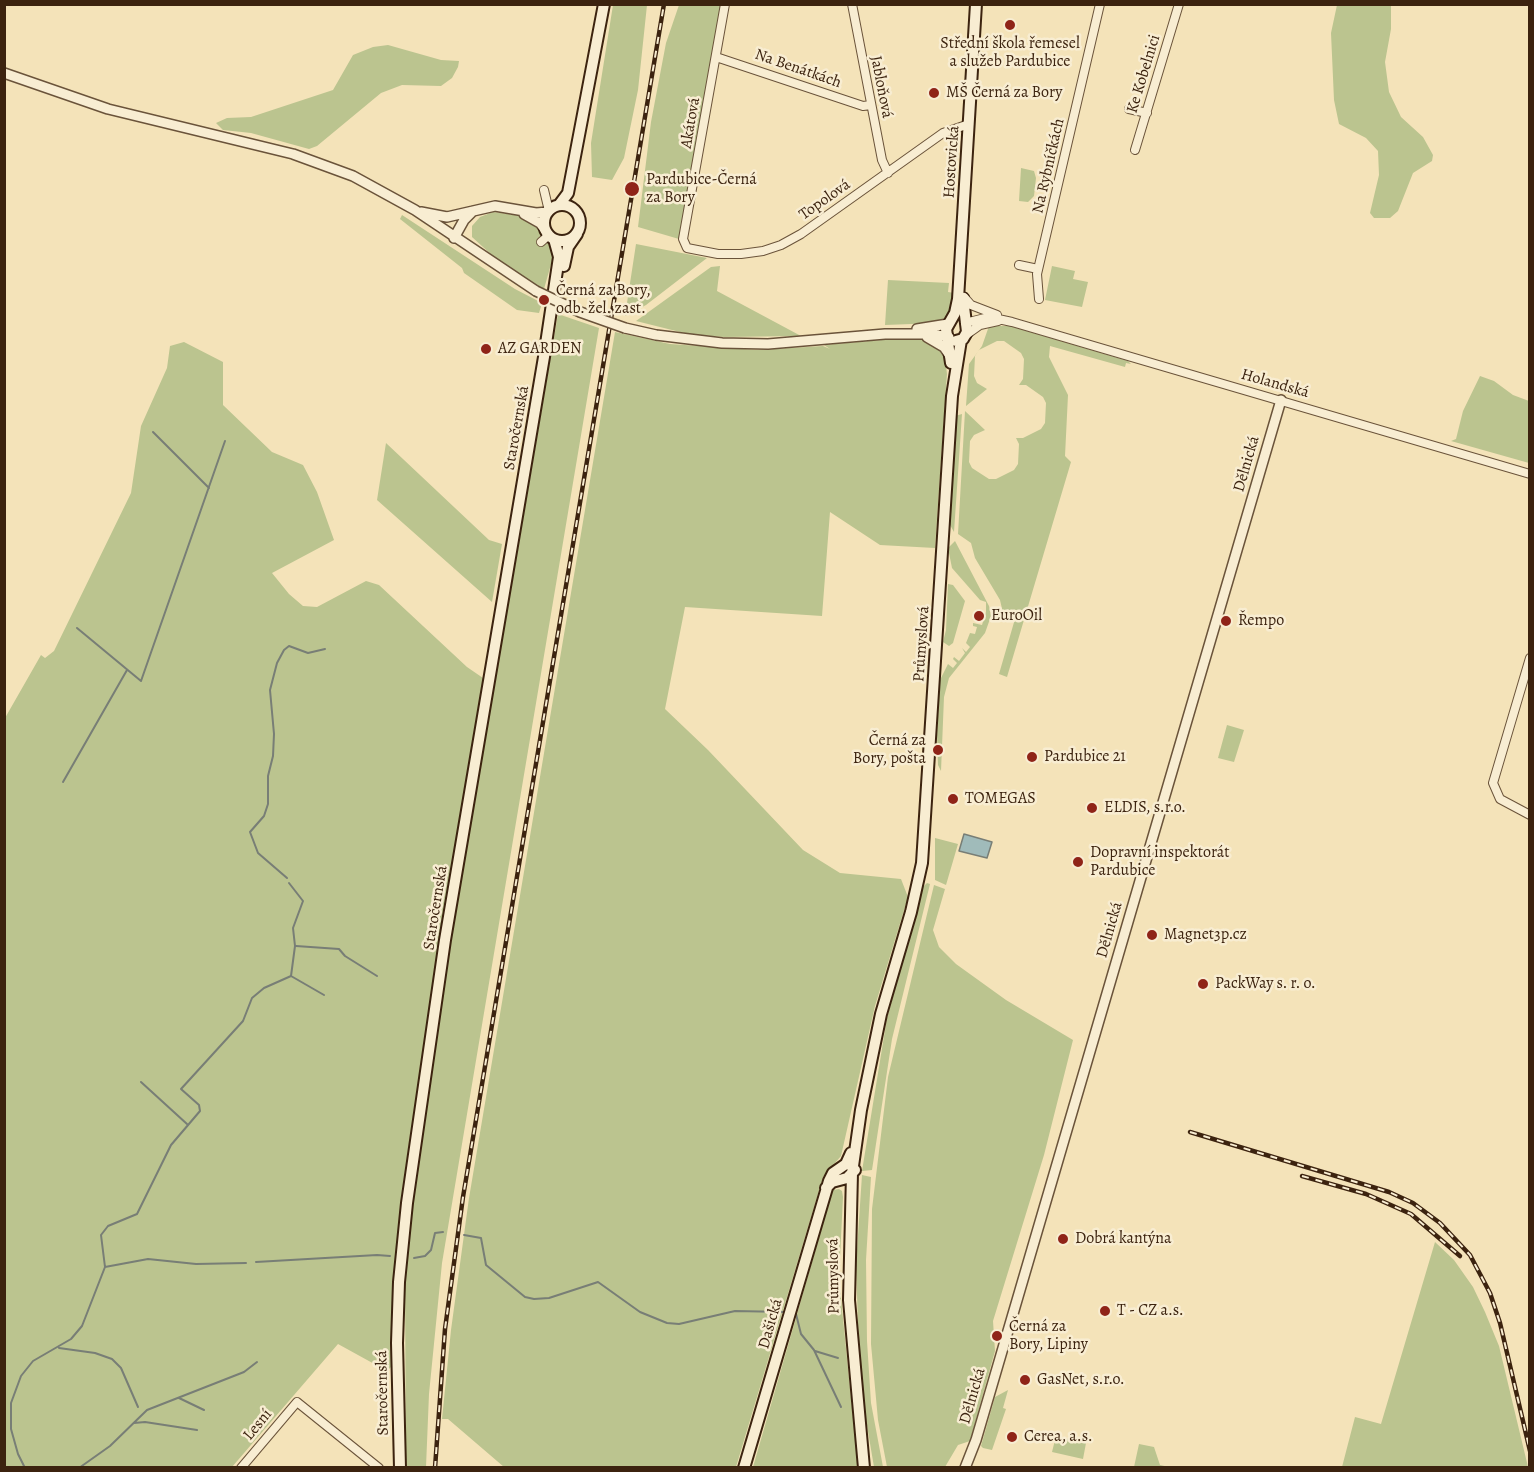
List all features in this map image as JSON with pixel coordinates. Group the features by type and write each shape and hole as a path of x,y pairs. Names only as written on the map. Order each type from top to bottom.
{"main road":[{"path":"586,111 568,193 553,208 544,222 547,237 567,241 577,234 580,225 574,198 604,4"},
{"name":"Hostovická","path":"949,337 948,323 956,310 961,249 976,4"},
{"path":"553,208 571,207 579,215"},
{"name":"Staročernská","path":"544,357 566,255 577,234"},
{"name":"Staročernská","path":"400,1467 397,1343 399,1282 406,1203 445,940 559,257 547,237"},
{"name":"Hostovická","path":"961,249 964,330"},
{"path":"948,323 958,319 964,330 949,337"},
{"name":"Průmyslová","path":"952,396 964,330"},
{"name":"Průmyslová","path":"854,1380 853,1289 857,1131 881,1014 916,892 922,863 952,396 949,337"},
{"path":"851,1190 840,1174 847,1168 856,1173 861,1160 880,1032 900,946"},
{"name":"Dašická","path":"744,1467 826,1189 832,1175 840,1174 848,1162 857,1131"},
{"name":"Průmyslová","path":"856,1173 851,1190 848,1283 854,1380 864,1467"}],"street":[{"name":"Akátová","path":"684,245 724,4"},
{"name":"Jabloňová","path":"852,4 882,160 888,173"},
{"name":"Na Rybníčkách","path":"1039,300 1038,268 1100,4"},
{"name":"Ke Kobelnici","path":"1135,150 1179,4"},
{"name":"Na Benátkách","path":"716,57 863,106 871,105"},
{"path":"4,73 108,109 241,140 320,162 353,176 415,210 536,291 580,312 625,328 656,335 722,344 885,334 948,323"},
{"path":"1129,109 1147,113"},
{"name":"Topolová","path":"684,245 689,249 731,255 772,248 801,234 944,133 969,124"},
{"path":"415,210 444,217 492,206 536,213 553,208"},
{"path":"514,208 540,223 547,237"},
{"path":"454,238 464,220 476,210"},
{"path":"1019,265 1038,268"},
{"name":"Holandská","path":"962,293 970,305 1012,322 1530,474"},
{"name":"Holandská","path":"964,330 984,323 1012,322"},
{"path":"885,334 949,337"},
{"path":"916,334 936,341 946,349 951,357"},
{"name":"Dělnická","path":"965,1467 976,1440 1281,400"},
{"path":"1530,658 1493,780 1495,791 1500,799 1530,815"},
{"name":"Lesní","path":"241,1467 297,1402 379,1467"}],"green space":[{"path":"613,5 647,5 638,90 624,158 612,180 592,177 591,143"},
{"path":"679,5 723,5 688,202 679,239 638,227 651,122 666,43"},
{"path":"1337,5 1391,5 1391,29 1385,62 1389,92 1401,117 1423,137 1433,155 1432,161 1413,173 1398,211 1390,218 1374,218 1370,213 1379,175 1378,151 1366,138 1339,124 1334,100 1331,33"},
{"path":"388,45 441,60 459,61 458,67 452,78 441,86 402,85 381,93 317,146 309,149 251,133 223,130 216,123 227,118 251,117 333,90 353,55 373,47"},
{"path":"1021,168 1034,171 1036,178 1034,196 1028,202 1019,201"},
{"path":"493,212 521,216 533,222 542,232 539,240 543,245 551,242 555,250 544,289 505,267 472,237 472,226 480,217"},
{"path":"402,215 515,289 542,303 539,313 517,310 464,273 462,268 400,219"},
{"path":"636,244 707,258 646,305 625,316"},
{"path":"720,266 717,291 801,336 724,337 688,334 636,321 711,267"},
{"path":"1052,266 1075,271 1073,279 1088,282 1082,307 1045,300"},
{"path":"888,280 949,283 948,292 954,293 951,313 938,323 885,325"},
{"path":"558,314 599,328 442,1263 429,1394 426,1467 406,1468 405,1282 414,1193 451,941"},
{"path":"989,326 1010,326 1128,361 1131,364 1126,363 1125,367 1050,346 1049,357 1068,395 1065,456 1071,462 1007,677 999,674 1017,612 1003,613 1000,600 975,558 971,543 958,534 965,411 985,430 974,435 970,441 969,462 972,468 989,479 996,479 1014,470 1018,464 1019,444 1016,438 1023,438 1041,429 1045,423 1046,403 1043,397 1026,385 1019,385 1023,379 1024,359 1021,353 1004,341 997,341 979,350"},
{"path":"615,332 670,344 758,350 823,346 830,349 824,345 916,337 928,340 938,347 945,358 947,374 935,548 880,545 830,512 822,616 685,607 665,709 708,750 803,850 840,873 901,879 908,897 875,1006 841,1156 823,1177 736,1467 504,1467 448,1419 442,1419 451,1330 469,1198"},
{"path":"184,342 223,362 223,405 272,452 303,465 317,492 334,540 272,573 289,594 303,606 317,607 366,581 379,585 467,667 483,678 439,939 402,1192 393,1281 391,1367 387,1371 338,1344 232,1467 5,1467 5,718 41,655 45,658 54,651 131,493 141,426 167,368 170,346"},
{"path":"975,356 974,376 977,383 987,389 966,406 969,364"},
{"path":"1480,376 1494,381 1513,395 1529,401 1529,463 1451,441 1456,439 1463,411"},
{"path":"962,414 954,532 949,523 955,416"},
{"path":"386,443 489,540 502,544 492,602 377,500"},
{"path":"955,541 989,606 991,616 985,633 949,678 944,697 941,771 938,765 937,735 940,680 948,664 953,668 957,663 954,657 959,661 965,653 962,648 966,652 970,647 966,643 970,633 975,634 977,627 973,626 973,623 982,625 986,612 986,602 980,600 952,568 948,548"},
{"path":"948,584 953,585 965,601 953,643 949,646 943,642 946,630"},
{"path":"1227,725 1244,730 1234,762 1218,758"},
{"path":"935,838 958,844 946,885 935,880"},
{"path":"927,883 930,884 892,1039 872,1170 862,1171 887,1018 923,887"},
{"path":"934,885 945,889 933,930 939,947 956,964 1006,1000 1073,1040 1044,1155 993,1321 995,1351 970,1441 958,1445 945,1467 887,1467 878,1420 871,1344 872,1209 888,1077"},
{"path":"862,1175 871,1177 866,1260 867,1341 871,1403 883,1467 874,1467 863,1402 859,1355 856,1265"},
{"path":"839,1189 843,1197 839,1279 858,1467 753,1467 833,1190"},
{"path":"1435,1242 1454,1260 1473,1287 1485,1312 1499,1346 1528,1467 1342,1467 1355,1417 1381,1424"},
{"path":"1008,1390 1003,1408 1006,1409 992,1450 983,1448 981,1446 995,1397"},
{"path":"1056,1436 1086,1443 1083,1459 1052,1452"},
{"path":"1139,1444 1154,1447 1160,1465 1169,1467 1134,1467"}],"water":[{"path":"964,834 992,842 987,858 959,851"}],"waterway":[{"path":"153,432 209,488"},
{"path":"77,628 141,681 225,441"},
{"path":"287,878 258,853 250,832 264,816 268,804 268,776 273,756 274,734 270,690 277,663 289,646 308,653 325,649"},
{"path":"63,782 127,670"},
{"path":"105,1267 101,1235 108,1226 137,1214 171,1145 200,1111 199,1105 181,1089 243,1021 252,998 264,988 291,976 295,946 293,928 303,901 289,883"},
{"path":"296,946 339,949 345,956 377,976"},
{"path":"291,976 324,995"},
{"path":"141,1082 187,1124"},
{"path":"414,1258 425,1256 431,1250 435,1233 443,1232"},
{"path":"464,1235 481,1238 486,1265 525,1297 549,1298 598,1282 640,1312 667,1323 679,1324 735,1311 786,1312"},
{"path":"256,1262 390,1256"},
{"path":"25,1468 18,1454 11,1429 11,1403 21,1376 33,1361 71,1339 82,1326 105,1267 148,1259 196,1264 246,1263"},
{"path":"796,1314 801,1334 814,1350 841,1407"},
{"path":"59,1348 95,1353 112,1359 121,1368 138,1407"},
{"path":"815,1351 838,1358"},
{"path":"79,1468 110,1446 147,1410 244,1372 257,1362"},
{"path":"179,1398 204,1410"},
{"path":"134,1423 145,1422 197,1430"}],"railway":[{"path":"435,1468 445,1329 463,1197 664,4"},
{"path":"1190,1132 1389,1192 1413,1203 1440,1223 1470,1255 1490,1293 1500,1323 1530,1451"},
{"path":"1302,1176 1366,1194 1411,1214 1460,1256"}],"place":[{"name":"Střední škola řemesel a služeb Pardubice","path":"1010,25"},
{"name":"MŠ Černá za Bory","path":"934,93"},
{"name":"Pardubice-Černá za Bory","path":"632,189"},
{"name":"Černá za Bory, odb. žel. zast.","path":"544,300"},
{"name":"AZ GARDEN","path":"486,349"},
{"name":"EuroOil","path":"979,616"},
{"name":"Řempo","path":"1226,621"},
{"name":"Černá za Bory, pošta","path":"938,750"},
{"name":"Pardubice 21","path":"1032,757"},
{"name":"TOMEGAS","path":"953,799"},
{"name":"ELDIS, s.r.o.","path":"1092,808"},
{"name":"Dopravní inspektorát Pardubice","path":"1078,862"},
{"name":"Magnet3p.cz","path":"1152,935"},
{"name":"PackWay s. r. o.","path":"1203,984"},
{"name":"Dobrá kantýna","path":"1063,1239"},
{"name":"T - CZ a.s.","path":"1105,1311"},
{"name":"Černá za Bory, Lipiny","path":"997,1336"},
{"name":"GasNet, s.r.o.","path":"1025,1380"},
{"name":"Cerea, a.s.","path":"1012,1437"}]}
